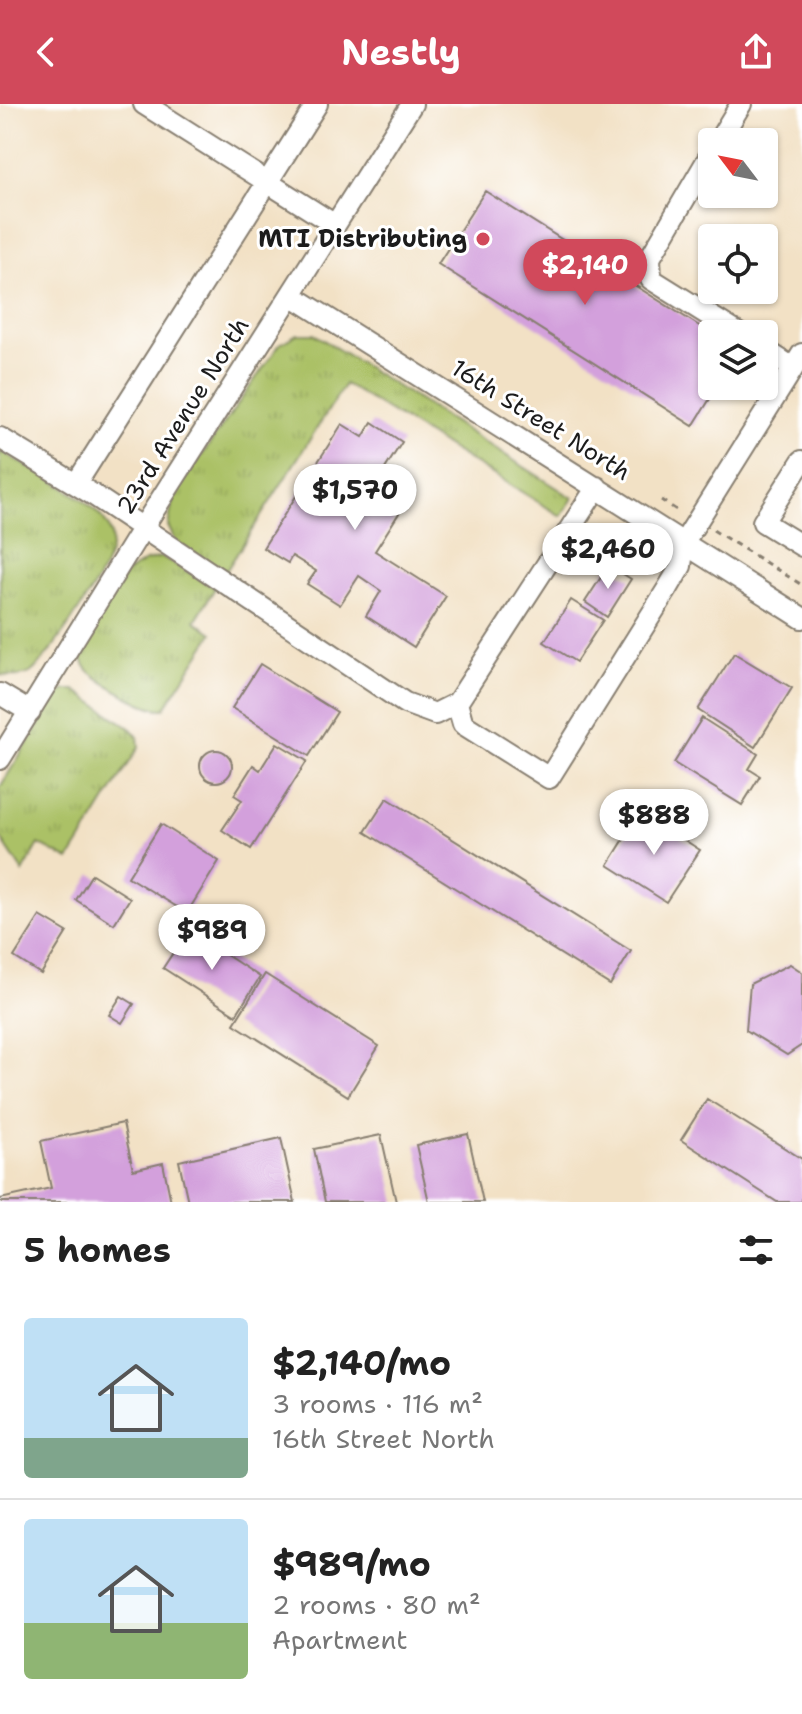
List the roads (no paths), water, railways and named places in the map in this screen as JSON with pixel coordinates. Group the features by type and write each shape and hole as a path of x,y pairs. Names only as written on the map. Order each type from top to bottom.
{"street":[{"path":"144,104 335,225"},
{"path":"76,484 317,104"},
{"name":"23rd Avenue North","path":"0,759 412,104"},
{"path":"726,128 741,104"},
{"path":"698,176 650,258 651,279 717,320"},
{"name":"16th Street North","path":"291,295 802,618"},
{"path":"457,703 463,724 549,778 681,566 684,542 798,361 778,354"},
{"path":"0,438 76,484 405,703 435,714 457,703 597,487"},
{"path":"802,461 763,522 802,546"},
{"path":"0,694 30,712"}],"place":[{"name":"MTI Distributing","path":"483,239"}]}
